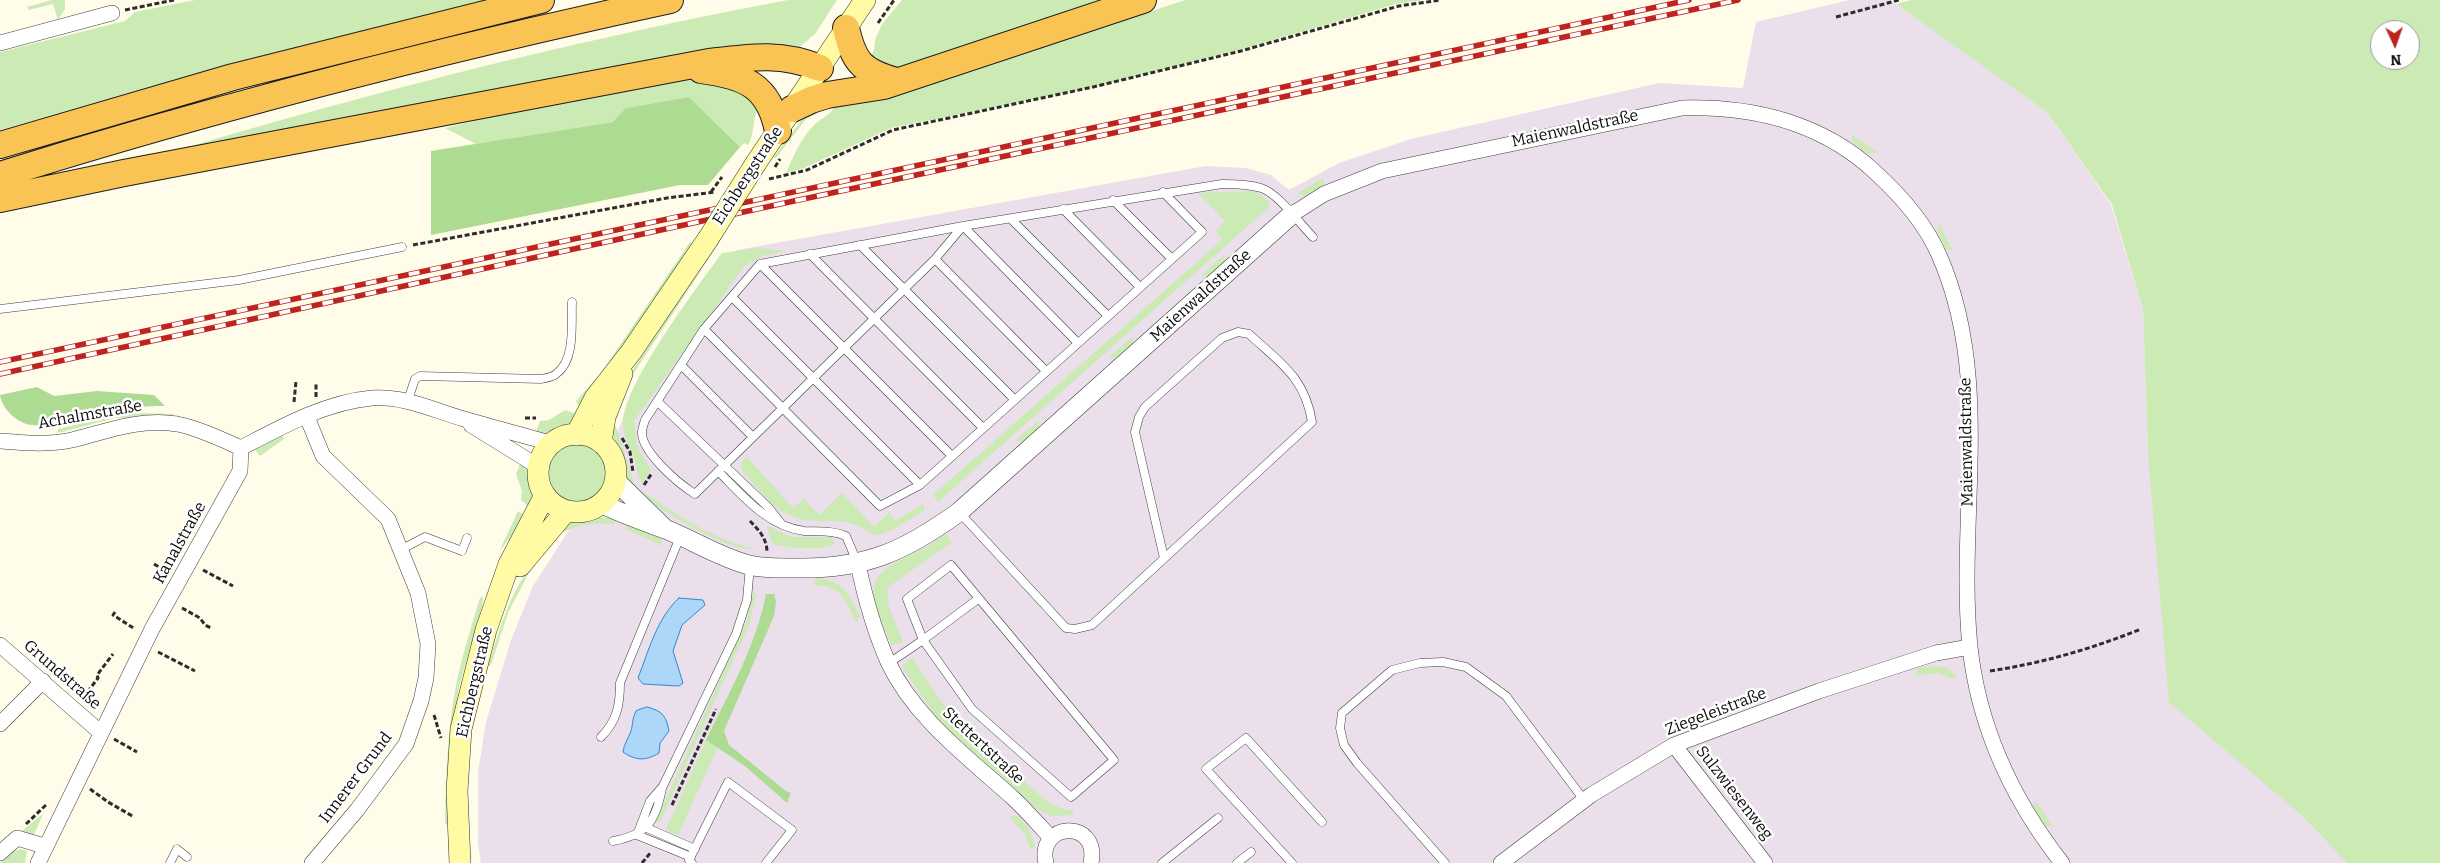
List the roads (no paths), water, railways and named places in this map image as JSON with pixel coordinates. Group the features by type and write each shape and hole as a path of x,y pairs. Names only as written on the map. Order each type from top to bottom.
{"highway":[{"path":"0,145 233,77 541,0"},
{"path":"0,175 240,104 477,44 670,0"},
{"path":"792,109 827,95 870,89 896,81 1143,0"},
{"path":"849,24 851,50 858,61 876,74 896,81"},
{"path":"0,199 124,173 678,68 750,57 780,56 820,68"},
{"path":"678,68 715,72 734,77 760,90 774,113 778,131"}],"main road":[{"name":"Eichbergstraße","path":"576,435 595,398 631,352 708,239 756,163 866,0"},
{"name":"Eichbergstraße","path":"610,439 605,417 631,352"},
{"path":"576,435 610,439 609,450 626,480 602,504 591,510 579,512 566,511 554,504 545,495 539,482 539,467 541,458 552,444 564,437 576,435"},
{"name":"Eichbergstraße","path":"460,863 457,791 462,729 479,657 509,564 545,495"},
{"name":"Eichbergstraße","path":"500,594 536,545 566,511"}],"street":[{"path":"0,43 112,13"},
{"name":"Maienwaldstraße","path":"602,504 640,522 758,566 819,568 858,564 896,551 925,537 959,512 1291,215 1332,191 1382,171 1682,108 1719,107 1754,112 1787,121 1820,134 1862,160 1893,189 1921,225 1939,254 1955,300 1962,335 1970,403 1971,454 1966,579 1970,648 1975,674 1990,733 2017,798 2038,833 2062,863"},
{"path":"241,448 277,429 353,401 389,398 408,400 552,444"},
{"name":"Innerer Grund","path":"307,417 323,456 388,518 418,593 428,644 426,678 421,701 406,744 357,810 312,863"},
{"path":"462,418 490,439 519,453 539,467"},
{"name":"Achalmstraße","path":"1,437 37,443 71,440 107,428 151,422 178,424 241,448"},
{"name":"Kanalstraße","path":"38,863 44,846 148,636 240,472 241,448"},
{"name":"Maienwaldstraße","path":"626,480 673,533"},
{"name":"Stettertstraße","path":"858,564 866,606 889,663 912,699 940,733 1016,801 1051,838"},
{"name":"Grundstraße","path":"0,645 100,732"},
{"name":"Ziegeleistraße","path":"1501,863 1516,858 1584,800 1674,745 1828,688 1936,653 1970,648"},
{"path":"0,724 43,681"},
{"name":"Sulzwiesenweg","path":"1674,745 1765,863"},
{"path":"1046,863 1046,846 1051,838 1058,832 1068,830 1085,836 1091,844 1093,853 1092,863"},
{"path":"0,853 17,838 44,846"}],"lane":[{"path":"962,226 934,259 695,494 680,484 646,446 642,433 645,420 704,330 760,264 962,226 1113,200 1222,184 1248,184 1264,188 1280,201 1313,237"},
{"path":"704,330 880,506 920,485 1202,232 1163,192"},
{"path":"1113,200 1172,259"},
{"path":"1063,209 1140,287"},
{"path":"1011,219 1108,316"},
{"path":"962,226 1078,343"},
{"path":"860,245 1014,400"},
{"path":"0,309 239,280 402,247"},
{"path":"810,254 983,428"},
{"path":"934,259 1046,371"},
{"path":"760,264 952,456"},
{"path":"732,297 920,485"},
{"path":"408,400 414,379 420,376 541,379 556,375 566,364 571,341 572,302"},
{"path":"959,512 1066,628 1074,629 1092,625 1312,422 1309,403 1299,382 1249,334 1238,332 1222,338 1145,407 1139,417 1135,432 1164,558"},
{"path":"682,365 753,437"},
{"path":"658,402 721,469 769,508 783,526 804,530 832,531 846,536 858,564"},
{"path":"601,737 610,728 620,707 620,683 673,533"},
{"path":"402,549 425,537 462,551 467,538"},
{"path":"951,565 1114,760 1070,796 972,709 923,640 907,599 951,565"},
{"path":"612,841 637,835 647,828 659,804 663,786 736,634 758,566"},
{"path":"889,663 978,599"},
{"path":"1445,863 1356,763 1344,745 1340,728 1342,713 1392,670 1420,663 1443,662 1466,667 1506,696 1584,800"},
{"path":"1292,863 1206,769 1246,738 1322,822"},
{"path":"637,835 692,860 695,848 728,782 792,830 766,863"},
{"path":"637,835 650,801 663,786"},
{"path":"1162,863 1218,818"},
{"path":"647,828 695,848"},
{"path":"170,863 178,849 187,857"},
{"path":"1237,863 1250,852"}],"water":[{"path":"679,598 703,600 705,605 682,625 673,651 683,683 679,686 643,684 638,678 654,635 671,606"},
{"path":"647,707 662,714 669,731 660,743 659,753 641,759 623,752 636,711"}],"railway":[{"path":"0,362 1689,0"},
{"path":"0,374 794,201 1738,0"}]}
